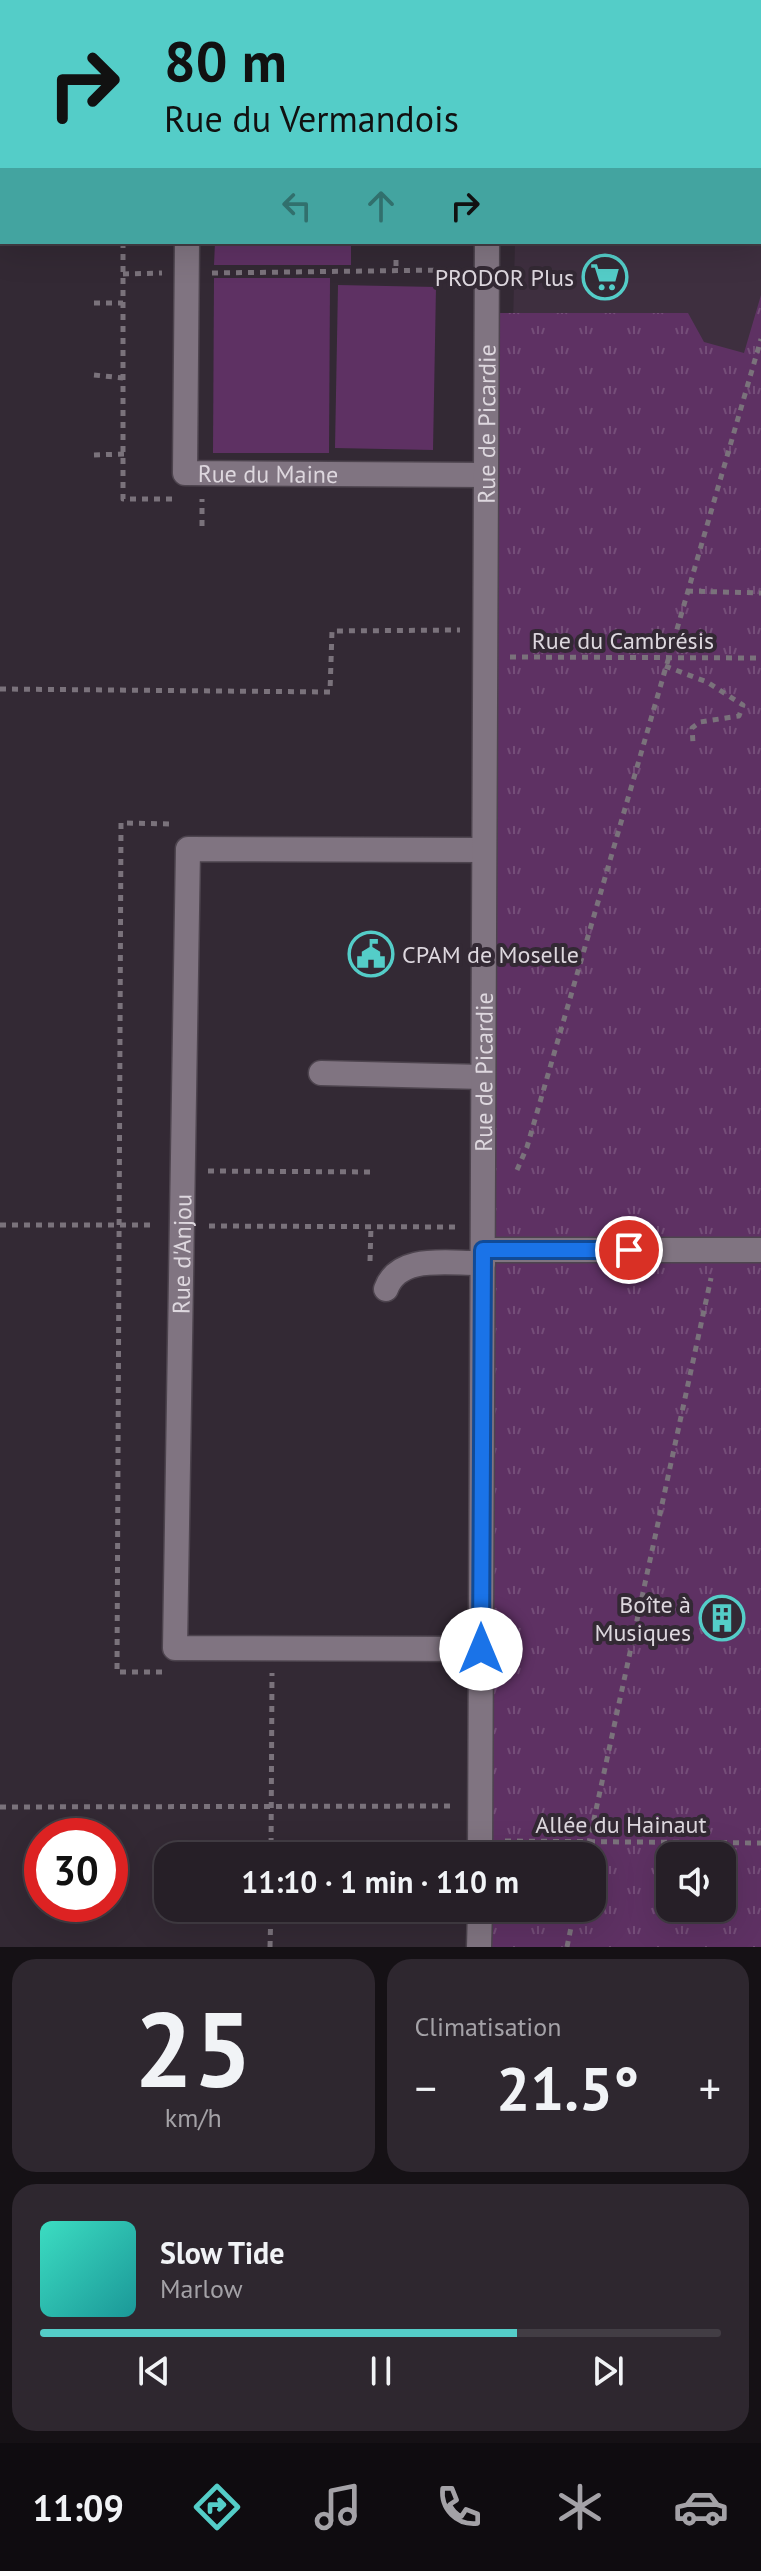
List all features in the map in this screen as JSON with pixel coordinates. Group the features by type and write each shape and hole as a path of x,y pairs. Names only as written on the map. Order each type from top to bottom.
{"street":[{"name":"Rue du Maine","path":"187,244 185,473 486,475"},
{"name":"Rue de Picardie","path":"480,1842 487,244"},
{"path":"188,849 484,850"},
{"name":"Rue d'Anjou","path":"175,1648 188,849"},
{"path":"321,1073 483,1077"},
{"path":"386,1289 392,1274 404,1265 483,1247 761,1250"},
{"path":"175,1648 481,1649"},
{"path":"479,1947 480,1922"}],"path":[{"path":"123,244 123,499 202,499"},
{"path":"396,260 396,270"},
{"path":"123,274 444,270"},
{"path":"94,303 123,303"},
{"path":"517,1170 527,1147 761,339"},
{"path":"94,375 123,378"},
{"path":"94,455 124,454"},
{"path":"687,591 761,593"},
{"path":"0,689 330,692 332,631 485,629"},
{"name":"Rue du Cambrésis","path":"485,657 761,658"},
{"path":"665,666 707,682 743,705 739,716 700,722 692,728 693,743"},
{"path":"175,1648 174,1673 117,1672 121,823 188,824 188,849"},
{"path":"183,1171 375,1172"},
{"path":"0,1225 182,1225 483,1247"},
{"path":"590,1841 717,1250"},
{"path":"271,1842 272,1648"},
{"path":"0,1807 480,1806"},
{"name":"Allée du Hainaut","path":"574,1842 669,1842"},
{"name":"Allée du Hainaut","path":"736,1843 761,1843"},
{"path":"270,1947 271,1922"},
{"path":"567,1947 572,1922"}],"shaded area":[{"path":"515,244 761,244 761,320 750,359 513,323"}],"green space":[{"path":"215,244 351,244 351,265 214,265"},
{"path":"214,278 330,278 329,453 213,453"},
{"path":"338,285 436,287 433,450 335,448"},
{"path":"761,295 761,1947 479,1947 480,1922 606,1922 606,1842 480,1842 487,313 688,313 704,342 744,353"}],"place":[{"name":"PRODOR Plus","path":"605,277"},
{"name":"CPAM de Moselle","path":"371,954"},
{"name":"Boîte à Musiques","path":"722,1618"}],"route":[{"path":"481,1649 483,1250 629,1250"}]}
